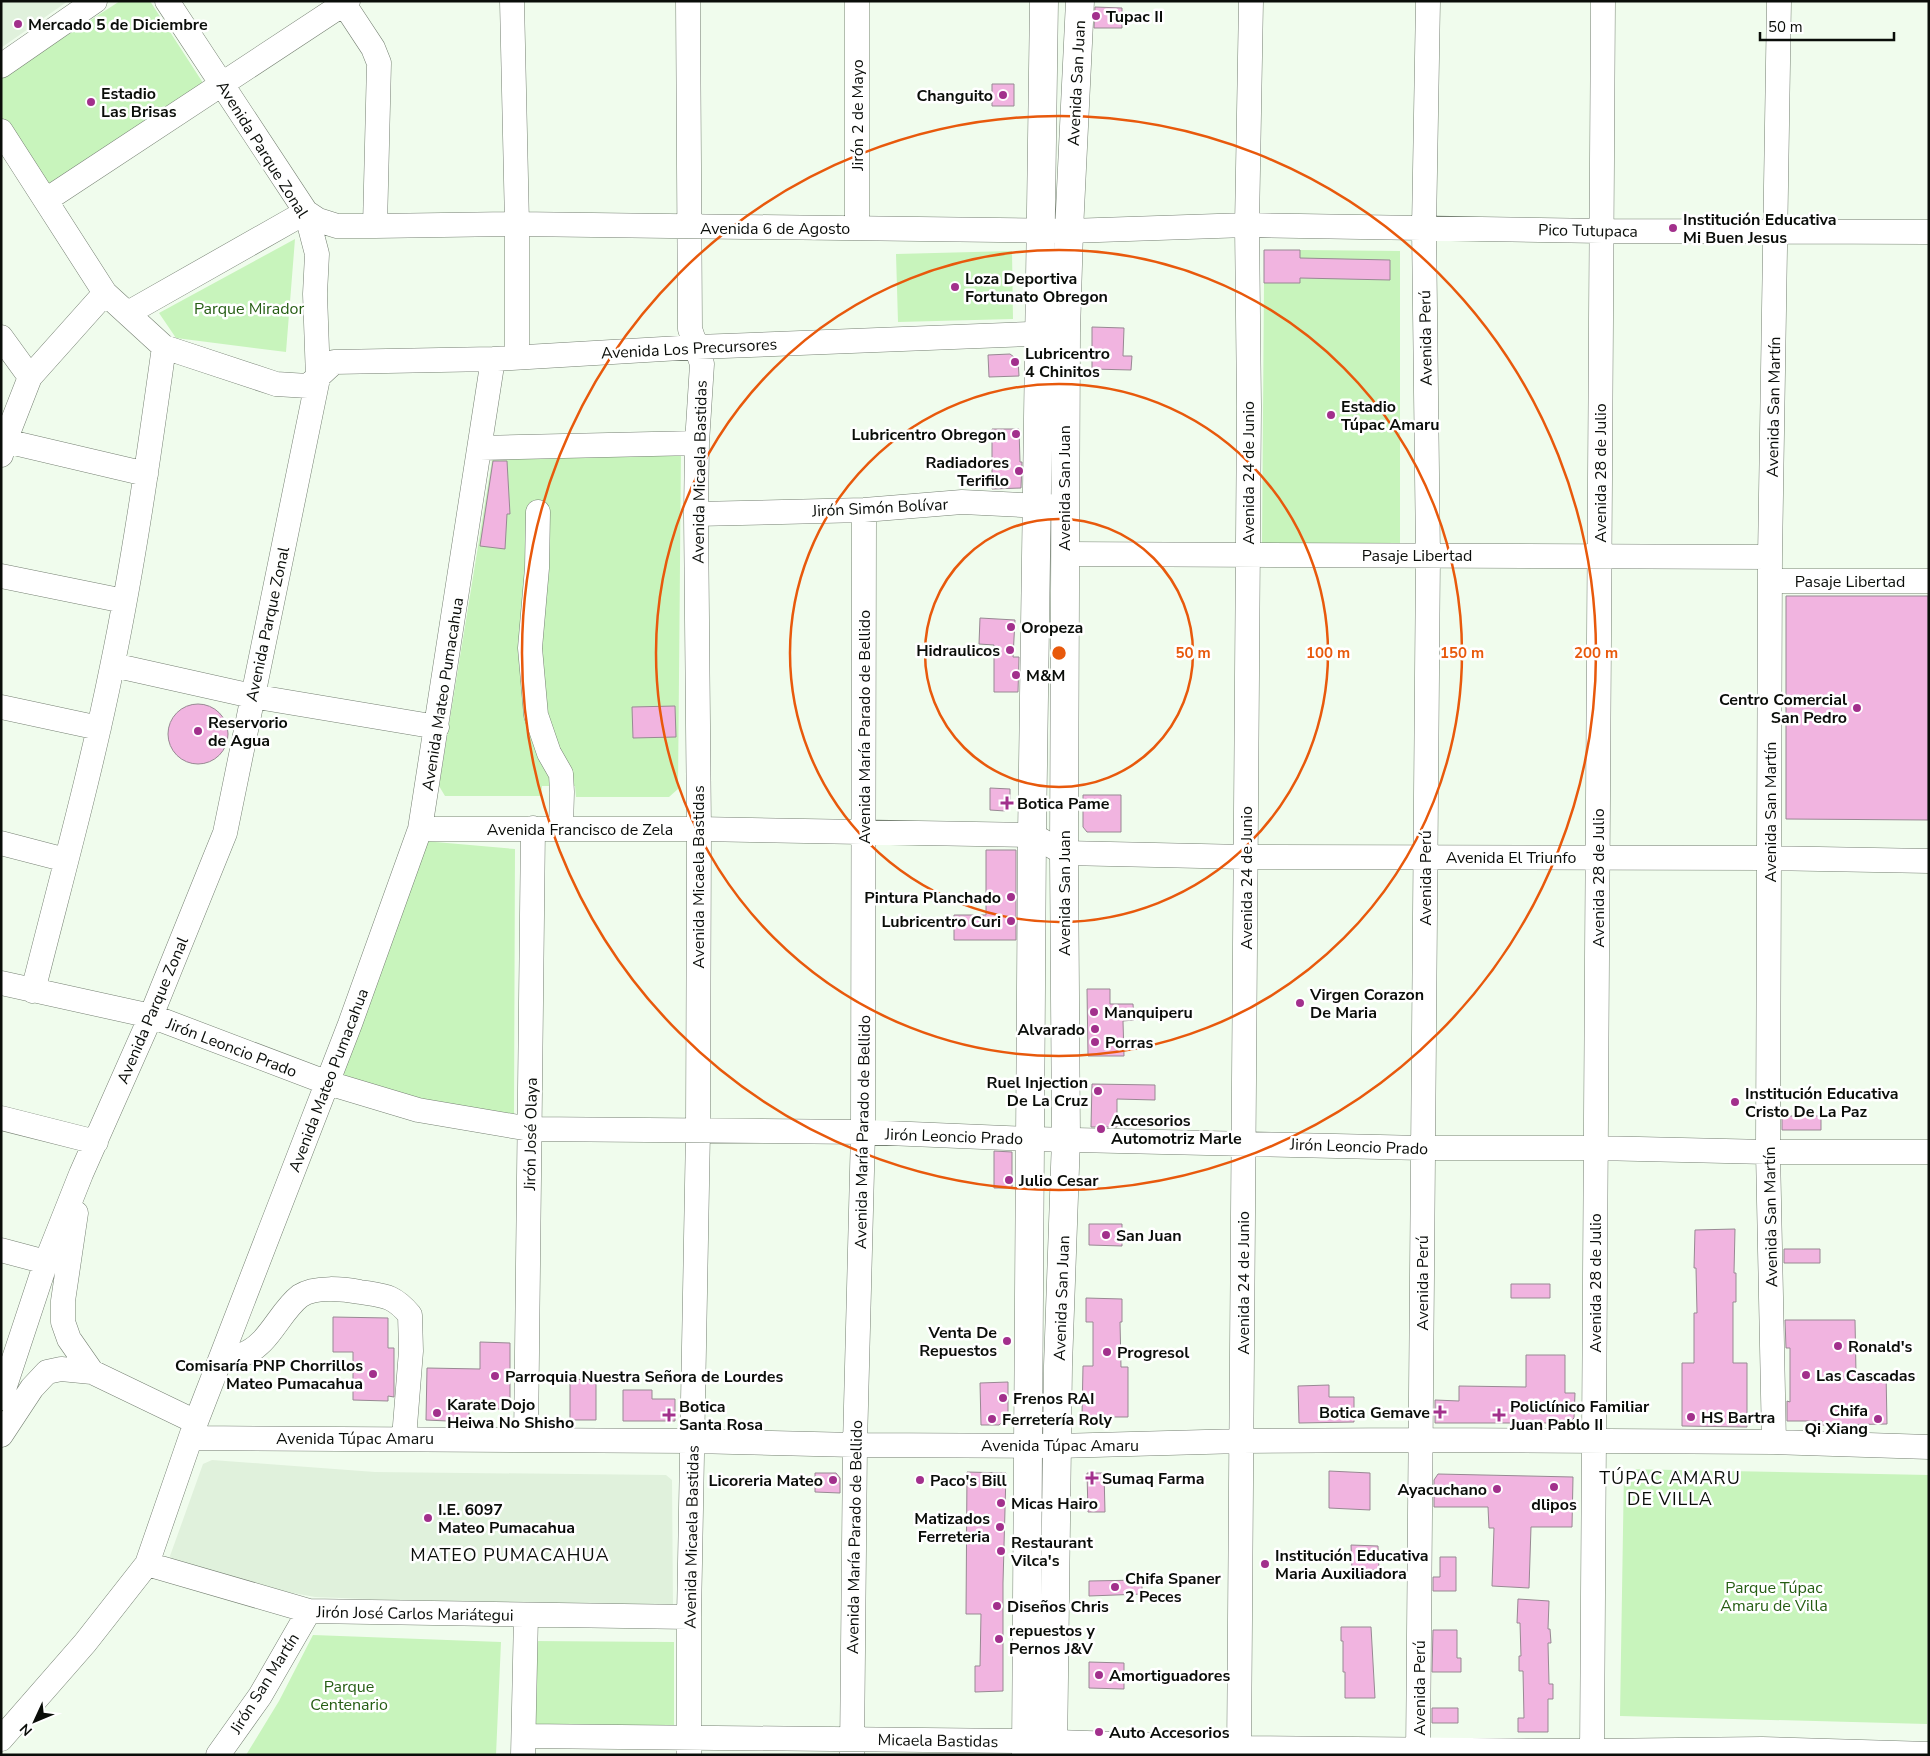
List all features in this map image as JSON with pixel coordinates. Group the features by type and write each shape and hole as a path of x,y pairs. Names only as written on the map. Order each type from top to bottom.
{"main road":[{"name":"Avenida San Juan","path":"1044,1 1041,231 1053,333 1064,507 1066,1139 1057,1446 1053,1748"},
{"name":"Avenida San Juan","path":"1026,1748 1036,506 1053,333 1069,231 1080,1"}],"street":[{"path":"1,66 95,1"},
{"name":"Avenida Parque Zonal","path":"3,1387 46,1262 81,1174 151,1016 225,833 318,378 315,294 317,254 306,212 167,1"},
{"path":"512,1 517,224 517,357"},
{"name":"Avenida Micaela Bastidas","path":"688,1 690,329 702,364 697,443 696,514 699,828 698,1131 689,1617 690,1746"},
{"name":"Jirón 2 de Mayo","path":"857,1 857,228"},
{"name":"Avenida 24 de Junio","path":"1239,1752 1249,406 1247,225 1251,1"},
{"name":"Avenida Perú","path":"1418,1752 1428,555 1424,228 1428,1"},
{"name":"Avenida 28 de Julio","path":"1592,1753 1603,1"},
{"name":"Avenida San Martín","path":"1774,1442 1768,1152 1770,556 1779,1"},
{"path":"46,200 346,2 373,48 378,63 375,226"},
{"path":"1,131 105,293 164,347 276,384 308,386 318,378"},
{"path":"128,313 306,212"},
{"name":"Avenida 6 de Agosto","path":"306,212 318,220 337,226 517,224 1069,231 1247,225"},
{"name":"Pico Tutupaca","path":"1247,225 1602,231 1929,232"},
{"path":"105,293 30,377 2,445 146,474"},
{"name":"Avenida Los Precursores","path":"318,378 334,362 493,359 697,347 1053,333"},
{"path":"1,337 30,377"},
{"path":"33,990 113,665 146,474 164,347"},
{"name":"Avenida Mateo Pumacahua","path":"1,1739 85,1643 147,1564 194,1430 328,1083 420,829 493,359"},
{"path":"480,448 697,443"},
{"name":"Jirón Simón Bolívar","path":"696,514 864,510 962,502 1064,507"},
{"name":"Avenida María Parado de Bellido","path":"852,1747 855,1445 863,1132 864,510"},
{"path":"538,512 537,568 530,648 536,715 549,753 561,774 561,828"},
{"name":"Pasaje Libertad","path":"1064,554 1770,556"},
{"path":"1,576 124,601"},
{"name":"Pasaje Libertad","path":"1770,581 1929,581"},
{"path":"113,665 252,696 437,727"},
{"path":"1,707 99,728"},
{"name":"Jirón José Olaya","path":"526,1440 532,828"},
{"name":"Avenida Francisco de Zela","path":"420,829 699,828 1032,835 1064,853"},
{"path":"1,843 66,860"},
{"name":"Avenida El Triunfo","path":"1064,853 1246,857 1770,858 1929,861"},
{"name":"Jirón Leoncio Prado","path":"1,983 151,1016 328,1083 418,1110 530,1129 863,1132 1031,1139 1423,1148 1929,1152"},
{"path":"1,1118 96,1142"},
{"path":"81,1174 63,1301 63,1322 69,1339 92,1372"},
{"path":"1,1250 46,1262"},
{"path":"222,1357 241,1355 251,1350 264,1339 301,1295 323,1289 342,1288 392,1298 410,1315 411,1351 404,1438"},
{"path":"1,1435 32,1388 47,1372 61,1369 92,1372 194,1430"},
{"name":"Avenida Túpac Amaru","path":"194,1430 404,1438 855,1445 1057,1446 1421,1440 1774,1442 1929,1447"},
{"name":"Jirón José Carlos Mariátegui","path":"147,1564 309,1611 689,1617"},
{"name":"Jirón San Martín","path":"218,1755 260,1696 309,1611"},
{"path":"524,1745 526,1615"},
{"name":"Micaela Bastidas","path":"524,1745 1053,1748 1239,1752 1762,1752 1929,1754"}],"shaded area":[{"name":"Mercado 5 de Diciembre","path":"1,1 68,1 1,48"},
{"name":"I.E. 6097 Mateo Pumacahua","path":"212,1460 375,1472 666,1475 672,1480 673,1606 476,1603 315,1597 271,1589 173,1565 170,1556 203,1464"}],"green space":[{"name":"Estadio Las Brisas","path":"120,1 150,1 205,86 47,188 1,118 1,78"},
{"name":"Parque Mirador","path":"295,239 286,352 176,338 159,313"},
{"name":"Estadio Túpac Amaru","path":"1300,250 1400,251 1400,550 1262,546 1264,283 1300,283"},
{"name":"Loza Deportiva Fortunato Obregon","path":"1012,251 1013,319 898,322 896,254"},
{"path":"681,452 678,789 669,797 576,797 575,786 542,786 541,796 445,796 439,786 493,454"},
{"path":"424,841 515,849 514,1115 438,1106 337,1076"},
{"name":"Parque Túpac Amaru de Villa","path":"1624,1469 1929,1475 1927,1724 1620,1716"},
{"name":"Parque Centenario","path":"313,1635 501,1642 496,1755 246,1755 279,1701"},
{"path":"531,1641 674,1642 674,1731 529,1730"}],"building":[{"path":"1095,7 1122,8 1122,28 1094,28"},
{"name":"Changuito","path":"992,84 1014,84 1014,106 992,106"},
{"path":"1264,250 1300,250 1300,258 1390,260 1390,280 1300,278 1300,283 1264,283"},
{"path":"1092,327 1124,328 1123,356 1132,356 1131,370 1092,369"},
{"path":"1010,354 1018,360 1019,376 989,377 988,355"},
{"path":"992,429 1019,429 1020,462 1022,462 1021,488 992,489"},
{"path":"493,461 507,461 510,514 507,514 505,549 480,546"},
{"name":"Centro Comercial San Pedro","path":"1786,596 1928,596 1928,820 1786,819"},
{"path":"980,618 1015,620 1013,657 1019,657 1018,692 994,692 994,645 979,644"},
{"name":"Reservorio de Agua","path":"198,704 210,706 223,717 228,734 226,746 215,759 198,764 186,762 173,751 168,734 170,722 181,709"},
{"path":"675,706 676,737 633,738 632,707"},
{"path":"990,788 1010,789 1010,806 1005,811 990,810"},
{"path":"1083,795 1121,795 1121,832 1087,832 1083,827"},
{"path":"986,850 1016,850 1016,940 954,940 954,915 986,915"},
{"path":"1087,989 1110,989 1110,1004 1133,1004 1134,1020 1123,1021 1124,1056 1088,1056"},
{"path":"1092,1084 1155,1085 1155,1100 1117,1099 1117,1127 1091,1127"},
{"path":"1782,1116 1821,1116 1821,1130 1782,1130"},
{"path":"994,1151 1012,1152 1012,1188 994,1188"},
{"name":"San Juan","path":"1089,1224 1122,1224 1122,1246 1089,1245"},
{"path":"1735,1229 1734,1273 1736,1273 1736,1302 1733,1302 1733,1363 1747,1363 1747,1427 1682,1426 1682,1363 1694,1363 1694,1313 1697,1313 1696,1268 1694,1268 1695,1230"},
{"path":"1784,1249 1820,1249 1820,1263 1784,1263"},
{"path":"1511,1284 1550,1284 1550,1298 1511,1298"},
{"path":"1086,1298 1122,1299 1122,1322 1120,1322 1121,1367 1128,1367 1128,1417 1082,1417 1083,1366 1093,1366 1093,1322 1086,1322"},
{"name":"Comisaría PNP Chorrillos Mateo Pumacahua","path":"333,1317 388,1318 388,1348 394,1348 394,1397 388,1396 388,1401 353,1400 353,1352 333,1352"},
{"path":"1785,1320 1855,1320 1856,1373 1886,1372 1887,1424 1822,1425 1822,1421 1787,1421 1787,1401 1790,1402 1790,1348 1786,1348"},
{"path":"480,1342 510,1343 510,1409 469,1409 469,1422 426,1420 427,1368 480,1369"},
{"path":"1526,1355 1565,1355 1565,1393 1575,1393 1574,1418 1569,1423 1435,1423 1435,1400 1459,1401 1459,1386 1526,1387"},
{"path":"570,1379 596,1380 596,1420 570,1420"},
{"path":"1008,1382 1008,1417 999,1425 981,1425 980,1383"},
{"path":"1329,1385 1329,1397 1354,1397 1354,1422 1299,1423 1298,1386"},
{"path":"623,1390 652,1390 652,1399 675,1399 675,1421 623,1421"},
{"path":"1329,1471 1370,1473 1370,1510 1329,1508"},
{"path":"967,1472 1006,1473 1003,1691 975,1692 975,1666 980,1666 981,1614 966,1614"},
{"path":"815,1473 836,1473 840,1478 840,1493 815,1492"},
{"path":"1087,1473 1104,1473 1105,1512 1088,1512"},
{"path":"1438,1474 1573,1477 1572,1527 1531,1527 1529,1588 1492,1586 1494,1528 1489,1528 1488,1507 1434,1507 1434,1480"},
{"path":"1351,1545 1378,1546 1379,1570 1352,1570"},
{"path":"1440,1557 1456,1557 1456,1591 1433,1591 1433,1577 1440,1577"},
{"name":"Chifa Spaner 2 Peces","path":"1142,1580 1142,1594 1089,1596 1089,1581"},
{"path":"1518,1599 1549,1601 1548,1629 1550,1629 1551,1643 1548,1643 1549,1684 1553,1684 1553,1699 1548,1699 1548,1732 1518,1732 1518,1718 1524,1718 1523,1671 1519,1671 1519,1656 1521,1656 1520,1623 1517,1623"},
{"path":"1341,1627 1371,1627 1375,1698 1345,1698"},
{"path":"1433,1630 1457,1630 1457,1658 1461,1658 1461,1672 1432,1672"},
{"path":"1089,1662 1124,1663 1124,1689 1089,1688"},
{"path":"1432,1708 1458,1708 1458,1723 1432,1723"}],"place":[{"name":"Tupac II","path":"1096,16"},
{"name":"Mercado 5 de Diciembre","path":"18,24"},
{"name":"Changuito","path":"1003,95"},
{"name":"Estadio Las Brisas","path":"91,102"},
{"name":"Institución Educativa Mi Buen Jesus","path":"1673,228"},
{"name":"Loza Deportiva Fortunato Obregon","path":"955,287"},
{"name":"Lubricentro 4 Chinitos","path":"1015,362"},
{"name":"Estadio Túpac Amaru","path":"1331,415"},
{"name":"Lubricentro Obregon","path":"1016,434"},
{"name":"Radiadores Terifilo","path":"1019,471"},
{"name":"Oropeza","path":"1011,627"},
{"name":"Hidraulicos","path":"1010,650"},
{"name":"M&M","path":"1016,675"},
{"name":"Centro Comercial San Pedro","path":"1857,708"},
{"name":"Reservorio de Agua","path":"198,731"},
{"name":"Botica Pame","path":"1007,803"},
{"name":"Pintura Planchado","path":"1011,897"},
{"name":"Lubricentro Curi","path":"1011,921"},
{"name":"Virgen Corazon De Maria","path":"1300,1003"},
{"name":"Manquiperu","path":"1094,1012"},
{"name":"Alvarado","path":"1095,1029"},
{"name":"Porras","path":"1095,1042"},
{"name":"Ruel Injection De La Cruz","path":"1098,1091"},
{"name":"Institución Educativa Cristo De La Paz","path":"1735,1102"},
{"name":"Accesorios Automotriz Marle","path":"1101,1129"},
{"name":"Julio Cesar","path":"1009,1180"},
{"name":"San Juan","path":"1106,1235"},
{"name":"Venta De Repuestos","path":"1007,1341"},
{"name":"Ronald's","path":"1838,1346"},
{"name":"Progresol","path":"1107,1352"},
{"name":"Comisaría PNP Chorrillos Mateo Pumacahua","path":"373,1374"},
{"name":"Las Cascadas","path":"1806,1375"},
{"name":"Parroquia Nuestra Señora de Lourdes","path":"495,1376"},
{"name":"Frenos RAI","path":"1003,1398"},
{"name":"Botica Gemave","path":"1440,1412"},
{"name":"Karate Dojo Heiwa No Shisho","path":"437,1413"},
{"name":"Botica Santa Rosa","path":"669,1415"},
{"name":"Policlínico Familiar Juan Pablo II","path":"1499,1415"},
{"name":"HS Bartra","path":"1691,1417"},
{"name":"Ferretería Roly","path":"992,1419"},
{"name":"Chifa Qi Xiang","path":"1878,1419"},
{"name":"Sumaq Farma","path":"1092,1478"},
{"name":"Licoreria Mateo","path":"833,1480"},
{"name":"Paco's Bill","path":"920,1480"},
{"name":"dlipos","path":"1554,1487"},
{"name":"Ayacuchano","path":"1497,1489"},
{"name":"Micas Hairo","path":"1001,1503"},
{"name":"I.E. 6097 Mateo Pumacahua","path":"428,1518"},
{"name":"Matizados Ferreteria","path":"1000,1527"},
{"name":"Restaurant Vilca's","path":"1001,1551"},
{"name":"Institución Educativa Maria Auxiliadora","path":"1265,1564"},
{"name":"Chifa Spaner 2 Peces","path":"1115,1587"},
{"name":"Diseños Chris","path":"997,1606"},
{"name":"repuestos y Pernos J&V","path":"999,1639"},
{"name":"Amortiguadores","path":"1099,1675"},
{"name":"Auto Accesorios","path":"1099,1732"}],"district":[{"name":"TÚPAC AMARU DE VILLA","path":"1670,1488"},
{"name":"MATEO PUMACAHUA","path":"510,1555"}]}
